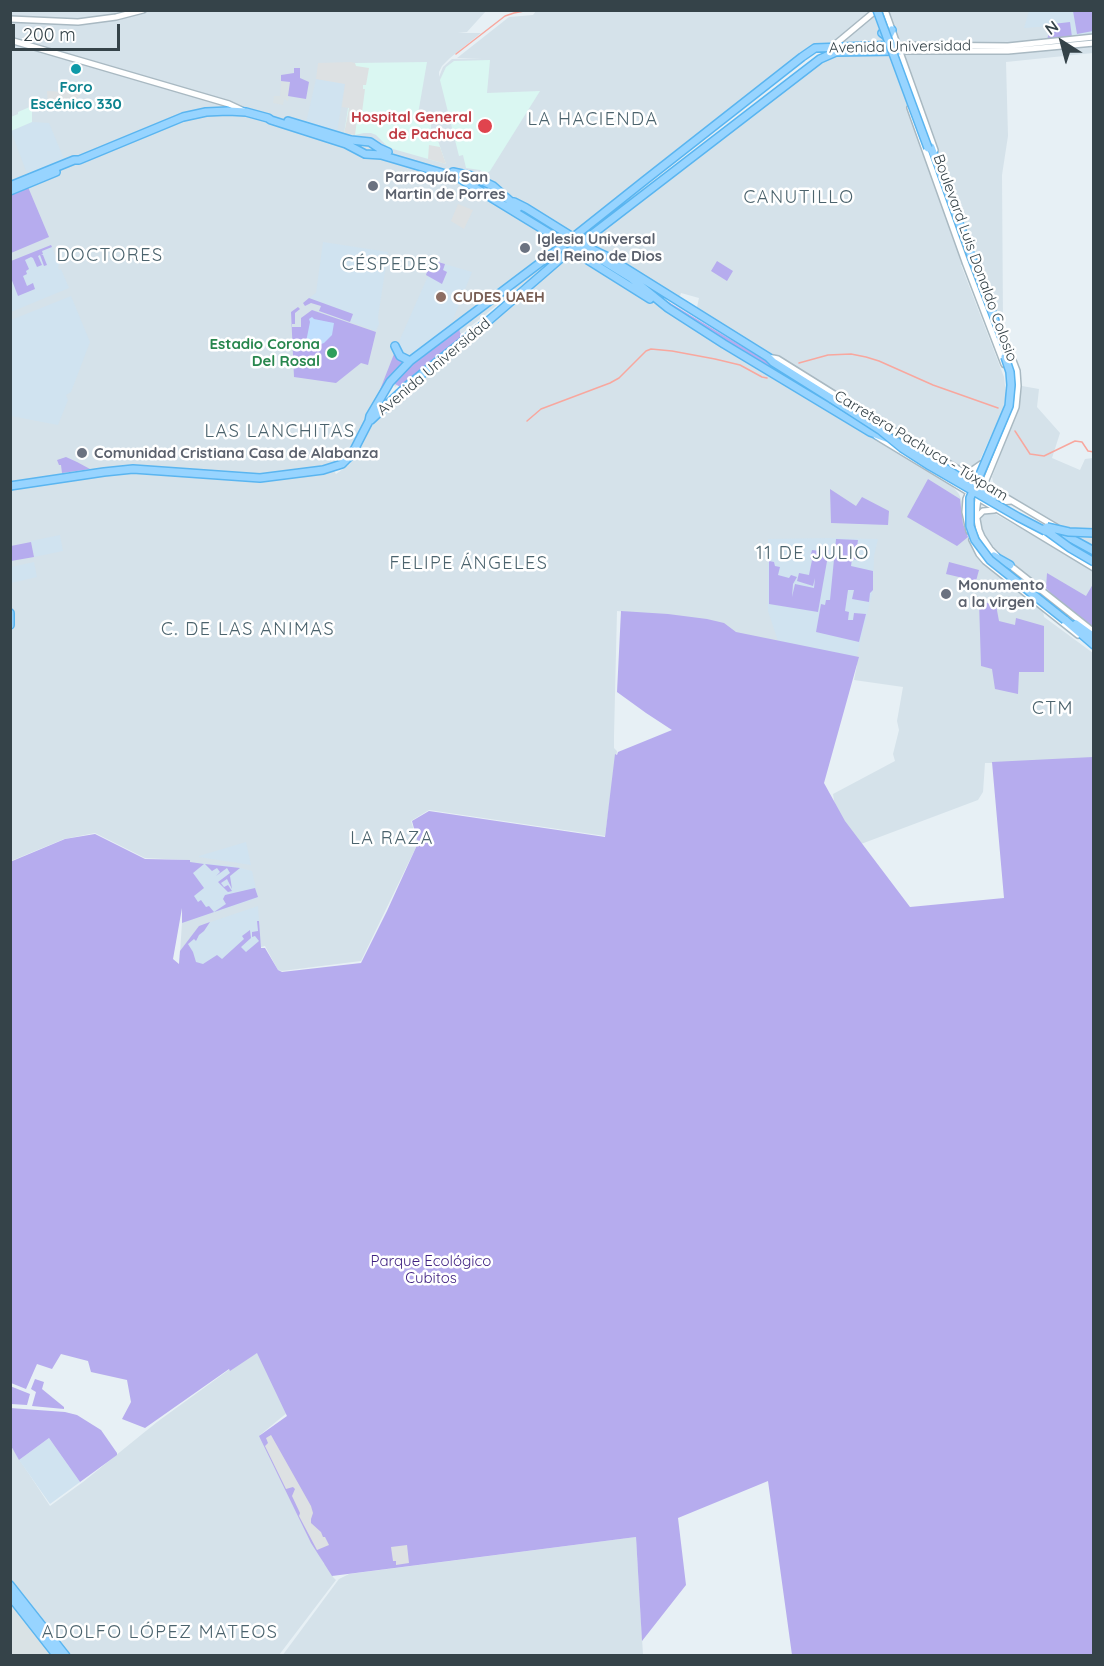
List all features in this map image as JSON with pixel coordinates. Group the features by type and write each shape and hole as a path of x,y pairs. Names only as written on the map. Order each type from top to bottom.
{"main road":[{"path":"878,11 1010,372 1009,406 970,498 970,526 975,540 990,560 1066,619 1094,637"},
{"path":"882,33 890,36 892,30"},
{"name":"Avenida Universidad","path":"369,421 390,382 410,361 573,242 703,135 815,48 898,48"},
{"name":"Avenida Universidad","path":"369,421 407,386 565,255 573,242 602,227 820,58 836,52 888,48"},
{"path":"894,64 898,58 903,61"},
{"path":"10,186 183,117 206,112 246,112 351,140 370,142 383,151 472,176 493,186 573,242"},
{"path":"299,127 346,144 365,154 381,155 459,178 508,200"},
{"path":"703,135 710,143"},
{"path":"10,191 76,164 79,160"},
{"path":"473,185 554,236 573,242"},
{"path":"493,186 523,212 573,242"},
{"path":"601,253 592,240 602,227"},
{"path":"554,236 558,244 573,242"},
{"name":"Carretera Pachuca - Túxpam","path":"573,242 601,253 768,357 880,430 932,469 1033,526 1072,539 1094,550"},
{"name":"Carretera Pachuca - Túxpam","path":"573,242 639,285 668,308 770,373 870,432 919,452 1039,525"},
{"path":"565,255 583,257 668,308"},
{"path":"639,285 697,314"},
{"path":"487,322 467,334 461,330 464,324 486,308 490,302"},
{"path":"395,346 400,356 410,361"},
{"path":"841,414 878,430 884,425"},
{"path":"10,486 133,469 260,478 323,470 336,467 347,460 369,421"},
{"path":"932,469 965,493 973,533 980,544 994,556 1010,565"},
{"path":"1039,525 1069,532 1094,533"},
{"path":"1039,525 1094,562"},
{"path":"10,613 10,625"},
{"path":"1066,619 1093,645"},
{"path":"10,1586 56,1640 66,1656"},
{"path":"10,1596 57,1656"}],"street":[{"path":"10,19 78,22 116,17 143,10"},
{"path":"832,47 878,11"},
{"name":"Boulevard Luis Donaldo Colosio","path":"878,11 892,30 965,262 1008,372 1004,412 969,490"},
{"name":"Boulevard Luis Donaldo Colosio","path":"878,11 882,33 1017,371 1016,407 980,496 976,514 979,530 990,549 1094,632"},
{"name":"Avenida Universidad","path":"898,48 1008,46 1094,37"},
{"path":"10,40 194,94 246,112"},
{"name":"Avenida Universidad","path":"898,48 1008,51 1094,43"},
{"name":"Carretera Pachuca - Túxpam","path":"768,357 788,365 960,471 1053,525 1072,539"},
{"name":"Carretera Pachuca - Túxpam","path":"870,432 950,482 980,496 999,511 1094,568"},
{"path":"990,443 1000,446"},
{"path":"960,471 971,471 981,464"},
{"path":"991,467 991,481 998,493"},
{"path":"932,469 943,470 969,490 984,485"},
{"path":"950,482 960,491 965,500 969,532 974,545 985,561 1093,645"},
{"path":"965,506 969,490"},
{"path":"980,496 993,500 1011,501"},
{"path":"977,522 977,517 983,511 999,511"}],"shaded area":[{"path":"11,11 486,11 467,32 458,33 481,33 442,66 439,77 443,67 452,59 482,58 457,58 509,17 533,15 536,11 872,11 886,47 813,50 587,229 577,241 395,387 392,382 353,450 332,468 336,474 350,464 367,432 391,403 494,318 497,319 566,256 583,259 952,486 959,494 963,504 969,537 978,554 1043,609 1044,617 1093,653 1093,763 985,763 983,792 978,800 861,844 838,826 833,794 895,761 893,754 899,730 897,721 903,687 854,680 857,665 677,617 617,611 614,748 617,751 605,836 429,810 411,821 418,843 361,961 282,971 278,970 265,946 179,969 186,860 145,858 95,833 64,839 11,861"},
{"path":"888,11 1093,11 1093,53 1006,62 1008,136 1002,175 1003,322 1001,325 971,245"},
{"path":"1029,11 1093,11 1093,35 1047,39 1051,26 1024,28"},
{"path":"887,49 965,264 961,265 1004,377 1006,394 1003,409 969,484 695,316 699,298 681,293 678,297 670,292 667,300 578,244 827,53"},
{"name":"Hospital General de Pachuca","path":"490,60 487,93 540,91 490,171 485,174 480,170 466,168 463,155 459,156 440,80 446,67 454,61"},
{"path":"351,62 356,66 369,68 366,85 363,85 365,89 361,120 357,120 355,135 344,134 349,108 342,107 345,84 316,79 318,63"},
{"path":"427,62 418,114 435,116 434,121 431,120 431,128 436,135 446,164 393,149 371,133 344,134 355,63"},
{"path":"316,79 345,83 337,132 306,123"},
{"path":"281,81 291,82 288,101 284,99 283,105 273,103 274,96 280,96"},
{"path":"64,87 81,92 79,97 71,100 70,108 48,107 47,91 63,92"},
{"path":"32,106 32,122 11,131 11,117"},
{"path":"32,122 49,123 64,159 31,173 26,171 11,131"},
{"path":"429,145 440,147 446,164 428,159"},
{"path":"458,204 473,210 464,229 451,221"},
{"path":"323,242 388,252 378,317 379,324 376,331 350,322 352,314 309,298 316,293"},
{"path":"51,245 59,270 61,269 69,288 11,312 11,261"},
{"name":"CUDES UAEH","path":"431,260 472,272 450,327 410,357 404,356 397,346 428,276 426,273"},
{"path":"71,296 90,342 71,392 66,395 68,400 58,425 11,416 11,320"},
{"path":"1022,386 1039,389 1037,407 1060,433 1052,458 1080,470 1085,459 1093,458 1093,548 998,491 994,486 992,477 1019,406"},
{"path":"992,512 1093,570 1093,628 1003,559 989,545 982,532 980,519 981,514"},
{"path":"60,535 63,551 34,557 31,541"},
{"path":"768,539 878,539 874,556 873,590 855,663 779,644 768,611"},
{"path":"34,562 37,577 11,583 11,567"},
{"path":"246,842 251,865 199,857 199,856"},
{"path":"185,862 232,866 252,871 258,898 182,923"},
{"path":"258,906 261,949 179,973 180,951 199,926"},
{"name":"ADOLFO LÓPEZ MATEOS","path":"259,1351 288,1412 260,1435 324,1564 326,1563 336,1580 279,1655 63,1655 33,1617 37,1612 11,1580 10,1445 50,1506 157,1422"},
{"path":"271,1435 311,1506 313,1513 311,1523 321,1532 329,1545 317,1550 299,1516 300,1513 292,1496 295,1489 293,1487 286,1489 265,1446 268,1443 266,1438"},
{"path":"49,1438 80,1482 50,1504 19,1460"},
{"path":"636,1537 643,1655 282,1656 339,1579 349,1574"},
{"path":"407,1545 409,1563 396,1565 396,1561 393,1561 391,1547"},
{"path":"10,1602 53,1655 11,1655"}],"green space":[{"path":"1073,11 1093,11 1093,31 1077,34"},
{"path":"1070,22 1072,37 1047,39 1053,24"},
{"path":"294,68 300,68 300,78 309,82 306,99 288,96 290,82 281,81 281,75 294,73"},
{"path":"28,187 49,237 11,253 11,194"},
{"path":"51,245 52,247 42,251 41,255 47,265 44,266 40,255 38,256 42,265 37,267 33,258 25,260 29,269 23,276 27,286 33,283 35,289 18,296 11,278 11,261"},
{"path":"431,260 445,264 443,270 447,272 442,284 426,275"},
{"path":"717,261 733,271 727,281 711,271"},
{"path":"657,295 857,419 846,415 764,366"},
{"path":"309,298 353,314 350,322 319,311 321,306 311,303 305,306 303,303"},
{"name":"Estadio Corona Del Rosal","path":"298,307 300,309 295,313 295,324 292,324 292,327 301,327 301,318 312,310 376,332 368,365 361,363 336,383 294,377 291,312"},
{"path":"459,327 464,338 402,388 395,384 394,380 409,366"},
{"path":"394,354 405,363 374,405"},
{"path":"66,457 90,469 62,473 61,465 57,460"},
{"path":"928,479 960,499 963,524 968,537 957,546 907,517"},
{"path":"830,489 856,506 862,497 889,511 888,525 831,523"},
{"path":"836,539 858,540 858,560 852,559 851,566 873,571 873,590 870,593 869,602 852,599 854,590 848,590 845,611 849,612 848,620 853,620 854,613 866,614 859,642 816,632 821,604 825,605 826,600 830,600"},
{"path":"31,542 34,557 11,561 11,546"},
{"path":"812,550 829,550 818,612 769,604 769,561 780,567 778,575 789,578 791,575 797,577 793,584 792,597 795,584 814,588 815,578 813,586 797,581 799,573 809,575"},
{"path":"949,562 979,570 976,581 946,574"},
{"path":"1047,573 1086,596 1093,584 1093,628 1064,607 1046,588"},
{"path":"979,601 996,605 999,621 1015,625 1016,618 1044,626 1044,672 1019,672 1018,694 995,689 992,669 981,666"},
{"name":"Parque Ecológico Cubitos","path":"621,611 707,619 724,623 736,632 859,657 824,783 845,821 910,907 1004,898 992,762 1093,757 1093,1655 792,1655 768,1481 678,1518 686,1585 642,1641 636,1537 332,1576 311,1543 259,1436 287,1416 257,1353 230,1371 229,1369 145,1428 122,1419 131,1402 127,1380 91,1372 88,1361 61,1354 52,1369 37,1364 26,1389 11,1383 10,862 65,839 95,834 145,859 190,860 190,862 204,864 193,873 204,888 194,896 198,902 201,900 214,912 226,904 223,899 225,895 255,888 258,897 182,923 182,908 173,959 179,964 180,951 199,926 210,922 196,941 194,939 188,944 196,962 203,964 217,955 222,959 244,939 242,936 250,930 251,938 241,947 246,952 259,941 255,936 252,937 252,932 258,931 257,921 259,921 261,948 265,948 278,970 282,972 361,963 418,843 412,821 429,811 605,837 615,754 672,730 617,692"},
{"path":"205,864 240,868 230,876 232,889 227,879 221,883 224,887 228,885 232,891 228,892 218,882 230,873 227,868 216,876 220,872 217,868 212,871"},
{"path":"35,1379 44,1382 42,1389 64,1409 32,1406 36,1392 31,1389"},
{"path":"10,1386 30,1394 27,1405 11,1404"},
{"path":"10,1408 77,1415 101,1430 117,1455 80,1482 49,1438 19,1460 11,1446"}],"sand":[{"path":"312,317 334,323 332,335 324,343 318,345 306,342 309,319"}],"waterway":[{"path":"456,54 505,16 529,10"},
{"path":"527,421 541,409 619,378 646,351 651,349 740,365 767,378"},
{"path":"799,363 828,355 851,354 866,357 933,385 998,408"},
{"path":"1015,431 1030,454 1044,456 1075,441 1082,442 1088,451 1094,452"}],"place":[{"name":"Foro Escénico 330","path":"76,69"},
{"name":"Hospital General de Pachuca","path":"485,126"},
{"name":"Parroquía San Martin de Porres","path":"373,186"},
{"name":"Iglesia Universal del Reino de Dios","path":"525,248"},
{"name":"CUDES UAEH","path":"441,297"},
{"name":"Estadio Corona Del Rosal","path":"332,353"},
{"name":"Comunidad Cristiana Casa de Alabanza","path":"82,453"},
{"name":"Monumento a la virgen","path":"946,594"}],"district":[{"name":"LA HACIENDA","path":"593,120"},
{"name":"CANUTILLO","path":"799,198"},
{"name":"DOCTORES","path":"110,256"},
{"name":"CÉSPEDES","path":"391,265"},
{"name":"LAS LANCHITAS","path":"280,432"},
{"name":"11 DE JULIO","path":"813,554"},
{"name":"FELIPE ÁNGELES","path":"469,564"},
{"name":"C. DE LAS ANIMAS","path":"248,630"},
{"name":"CTM","path":"1053,709"},
{"name":"LA RAZA","path":"392,839"},
{"name":"ADOLFO LÓPEZ MATEOS","path":"160,1633"}]}
